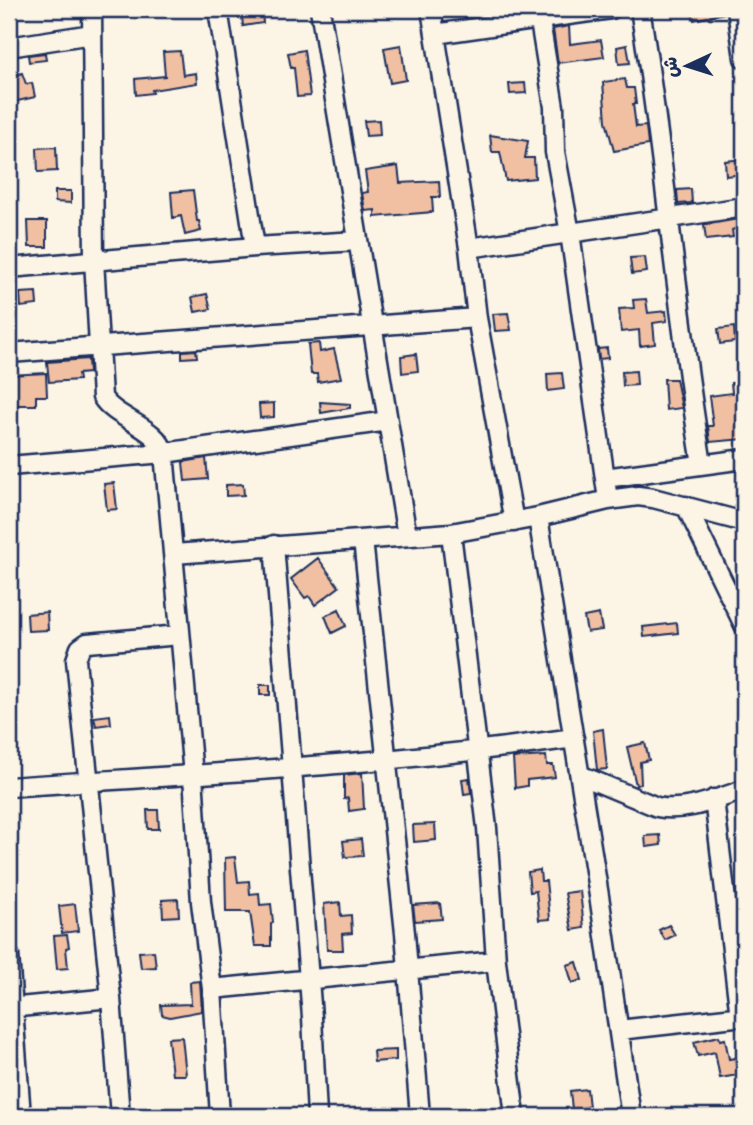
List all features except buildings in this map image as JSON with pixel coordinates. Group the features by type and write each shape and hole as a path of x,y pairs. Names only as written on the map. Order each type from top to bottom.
{"street":[{"path":"92,9 94,260 104,401 158,440 163,453 193,775 201,902 212,989 220,1116"},
{"path":"218,9 255,247"},
{"path":"320,9 407,537"},
{"path":"431,9 469,248 477,318 514,522"},
{"path":"435,33 539,14 611,9"},
{"path":"640,9 655,101 702,464"},
{"path":"737,9 744,58"},
{"path":"539,14 554,107 555,152 570,233 608,500"},
{"path":"9,47 92,34"},
{"path":"469,248 744,207"},
{"path":"9,268 358,241"},
{"path":"9,353 477,318"},
{"path":"9,466 163,453 388,421"},
{"path":"604,478 744,459"},
{"path":"174,554 451,533 638,496 686,506 742,524"},
{"path":"686,506 744,625"},
{"path":"538,517 631,1116"},
{"path":"451,533 487,828 496,961 515,1116"},
{"path":"363,540 409,970 420,1116"},
{"path":"274,545 309,979 317,1116"},
{"path":"120,1116 111,998 76,660 80,649 87,643 180,635"},
{"path":"9,787 386,761 478,752 574,738"},
{"path":"580,775 657,807 682,809 744,790"},
{"path":"619,1030 742,1016 714,799"},
{"path":"9,955 21,1116"},
{"path":"212,989 496,961"},
{"path":"11,1008 111,998"}]}
